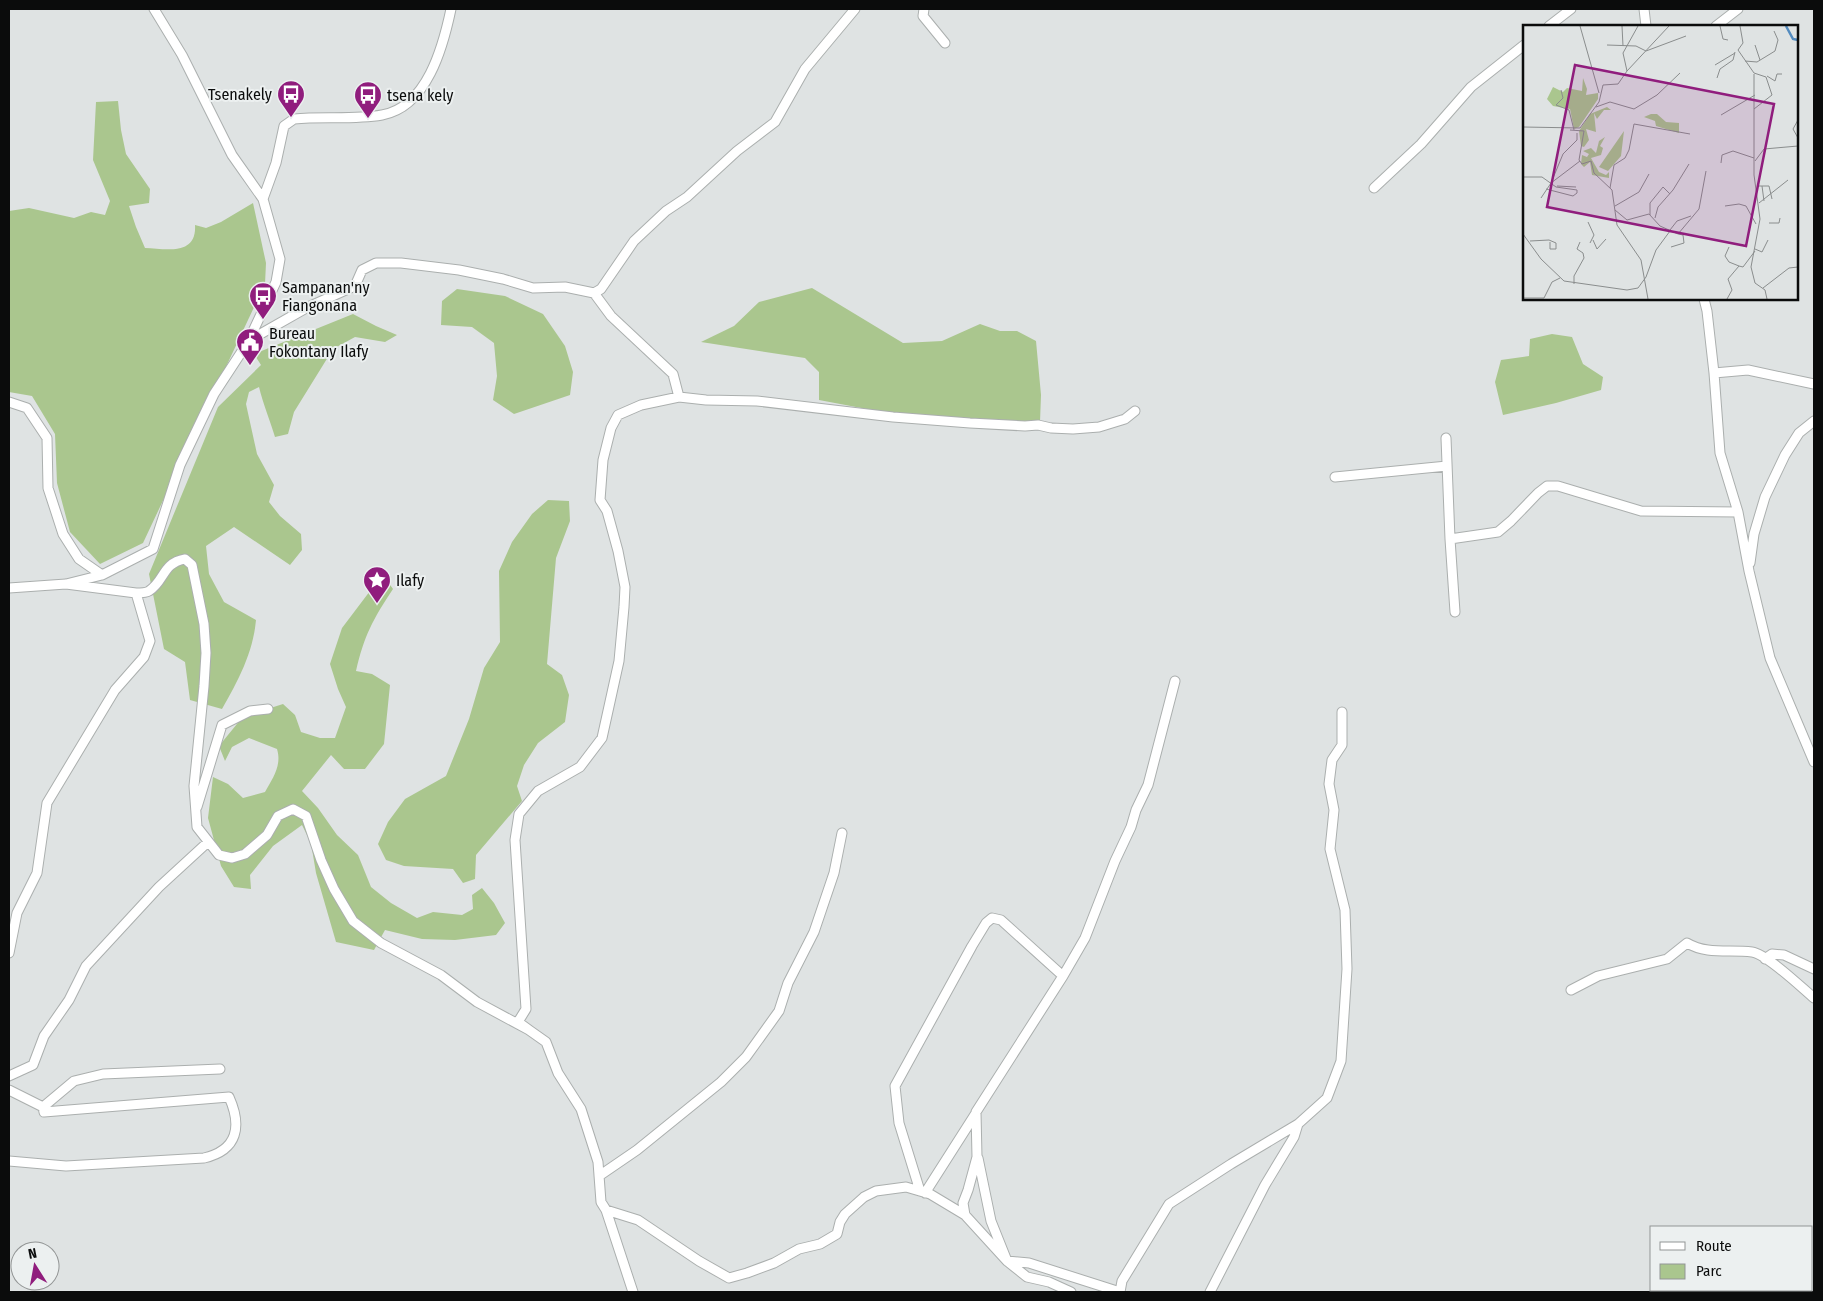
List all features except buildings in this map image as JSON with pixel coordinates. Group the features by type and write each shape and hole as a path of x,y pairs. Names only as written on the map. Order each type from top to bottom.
{"street":[{"path":"9,588 66,584 102,575 153,549 180,465 214,394 248,342 276,282 280,259 263,199 232,155 182,54 154,9"},
{"path":"263,199 276,163 284,126 294,119 368,116 395,112 416,94 434,67 446,32 451,9"},
{"path":"248,342 308,307 355,286 362,270 376,263 401,263 459,270 503,279 533,288 565,287 594,293 602,289 634,241 666,211 695,190 737,151 775,122 805,69 855,9"},
{"path":"924,9 923,16 945,42"},
{"path":"1549,25 1571,9"},
{"path":"1644,9 1646,25"},
{"path":"1717,25 1738,9"},
{"path":"1374,188 1421,144 1472,87 1523,46"},
{"path":"594,293 611,316 672,374 679,397"},
{"path":"1704,300 1714,373 1720,453 1738,512 1749,571 1770,658 1814,760"},
{"path":"1714,373 1748,370 1814,384"},
{"path":"633,1292 606,1210 601,1202 598,1162 581,1110 558,1073 546,1042 518,1022 526,1009 515,840 519,814 538,792 580,766 602,738 619,660 624,587 618,551 607,511 600,500 603,460 611,428 618,415 641,404 679,397 706,400 757,401 893,417 970,423 1038,425 1052,428 1099,427 1126,419 1135,411"},
{"path":"9,402 27,408 47,438 48,488 63,534 79,559 102,575"},
{"path":"1749,571 1754,534 1765,497 1785,455 1799,433 1814,421"},
{"path":"1446,438 1455,612"},
{"path":"1335,478 1448,466"},
{"path":"1450,539 1498,532 1512,521 1547,486 1558,486 1641,511 1738,512"},
{"path":"66,584 136,593 148,592 164,570 175,560 185,559 192,564 204,624 206,653 194,786 197,827 219,855 232,858 245,854 267,835 278,816 293,810 306,816 321,860 334,889 353,920 381,943 440,975 478,1002 513,1023 529,1030"},
{"path":"9,953 17,913 37,873 47,803 116,690 144,657 150,641 136,593"},
{"path":"922,1192 976,1112 1063,976 1085,938 1114,861 1131,827 1136,810 1148,785 1175,681"},
{"path":"195,814 222,725 250,711 268,709"},
{"path":"1006,1260 1029,1263 1120,1292 1122,1281 1169,1204 1298,1124 1327,1098 1341,1061 1348,969 1345,910 1330,849 1334,810 1329,784 1332,760 1342,745 1342,712"},
{"path":"599,1176 637,1150 721,1082 746,1057 779,1012 788,983 814,932 834,874 842,834"},
{"path":"9,1076 33,1066 44,1036 69,1000 86,966 159,887 208,842"},
{"path":"922,1192 899,1123 895,1086 986,923 992,918 1001,920 1063,976"},
{"path":"1571,990 1598,976 1667,959 1687,943 1696,948 1729,952 1753,952 1765,959 1814,998"},
{"path":"1765,959 1772,954 1784,955 1814,969"},
{"path":"43,1107 74,1081 103,1074 220,1070"},
{"path":"9,1090 43,1107 44,1112 229,1097 235,1111 237,1127 231,1144 218,1155 204,1158 66,1166 9,1161"},
{"path":"976,1112 977,1157 992,1221 1006,1260"},
{"path":"1210,1292 1269,1177 1294,1137 1298,1124"},
{"path":"965,1215 963,1203 977,1157"},
{"path":"606,1210 638,1220 699,1261 729,1278 747,1274 774,1263 799,1249 820,1244 837,1234 840,1222 845,1214 864,1197 876,1190 906,1187 922,1192 965,1215 1006,1260 1027,1277 1049,1282 1071,1292"}],"green space":[{"path":"118,101 126,154 150,189 149,203 129,206 145,248 171,249 186,246 191,242 194,235 195,225 206,228 221,222 253,203 266,263 265,284 143,543 100,564 70,532 57,483 55,434 32,396 9,392 9,211 29,208 74,218 91,212 105,215 110,201 93,160 96,102"},
{"path":"812,288 903,343 942,341 980,324 1000,331 1017,331 1036,341 1041,395 1040,422 1021,424 888,413 819,400 819,372 805,358 701,342 734,326 759,302"},
{"path":"457,289 505,296 543,314 565,346 573,372 570,395 514,414 493,400 497,376 494,343 472,327 441,325 442,301"},
{"path":"353,314 397,335 385,342 355,337 333,349 294,412 288,434 275,437 259,387 249,392 246,404 257,454 274,485 269,502 280,516 301,534 302,550 290,565 234,527 206,546 209,574 224,602 256,620 248,655 222,709 190,700 185,662 164,649 149,574 218,407 261,365 254,354"},
{"path":"1552,334 1572,337 1583,364 1603,377 1601,390 1503,415 1495,382 1501,360 1529,356 1530,339"},
{"path":"548,500 569,501 570,521 556,558 547,664 562,675 569,695 565,722 538,743 524,765 517,786 522,801 476,855 475,879 463,883 453,869 404,866 386,860 378,844 388,822 405,799 446,776 469,719 484,668 500,642 499,571 512,542 532,514"},
{"path":"386,579 393,589 370,628 356,671 372,674 390,685 384,744 365,769 344,769 331,755 302,791 318,808 337,835 358,855 371,887 391,903 417,918 433,912 462,915 473,909 472,895 482,888 494,903 505,923 496,935 455,940 422,939 385,930 374,950 336,942 316,873 311,843 302,825 273,846 250,875 251,889 234,887 221,866 208,818 213,777 228,784 243,798 265,792 278,766 278,755 277,749 249,738 232,747 225,761 219,746 241,719 283,704 295,715 301,732 320,738 335,738 346,707 330,664 342,628 370,591"}],"place":[{"name":"Tsenakely","path":"291,118"},
{"name":"tsena kely","path":"368,119"},
{"name":"Sampanan'ny Fiangonana","path":"263,320"},
{"name":"Bureau Fokontany Ilafy","path":"250,366"},
{"name":"Ilafy","path":"377,604"}]}
